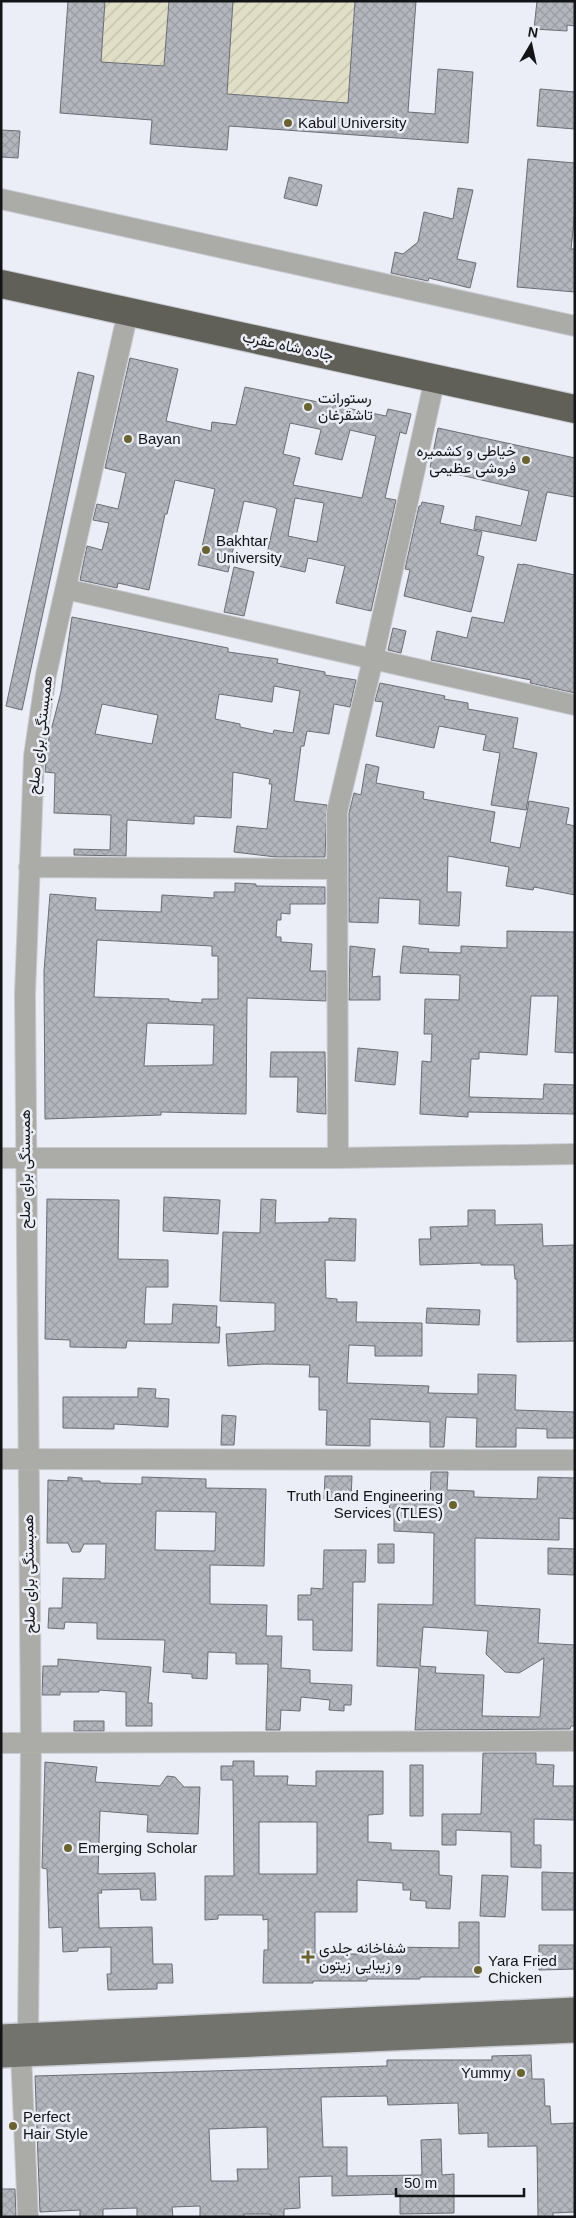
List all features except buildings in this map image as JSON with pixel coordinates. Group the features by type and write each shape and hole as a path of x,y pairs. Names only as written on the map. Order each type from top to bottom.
{"highway":[{"name":"جاده شاه عقرب","path":"1,284 575,410"}],"main road":[{"path":"17,2048 575,2010"},
{"path":"1,2037 17,2048 575,2030"}],"street":[{"path":"1,199 575,326"},
{"name":"همبستگی برای صلح","path":"28,2217 17,2048 31,1743 24,994 34,756 46,674 128,312"},
{"path":"338,1158 337,812 435,378"},
{"path":"66,589 575,705"},
{"path":"29,866 336,869"},
{"path":"1,1158 338,1158 575,1154"},
{"path":"1,1459 575,1460"},
{"path":"1,1743 575,1741"}],"shaded area":[{"path":"105,1 169,1 163,85 148,65 101,62"},
{"path":"233,1 355,1 348,103 227,94"}],"place":[{"name":"Kabul University","path":"288,123"},
{"name":"رستورانت تاشقرغان","path":"308,407"},
{"name":"Bayan","path":"128,439"},
{"name":"خیاطی و کشمیره فروشی عظیمی","path":"526,460"},
{"name":"Bakhtar University","path":"206,550"},
{"name":"Truth Land Engineering Services (TLES)","path":"453,1505"},
{"name":"Emerging Scholar","path":"68,1848"},
{"name":"شفاخانه جلدی و زیبایی زیتون","path":"308,1957"},
{"name":"Yara Fried Chicken","path":"478,1970"},
{"name":"Yummy","path":"521,2073"},
{"name":"Perfect Hair Style","path":"13,2126"}]}
